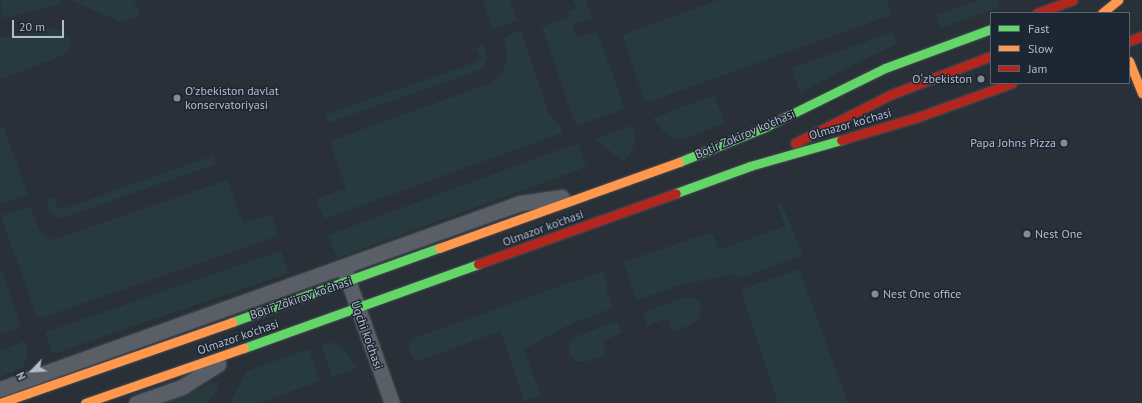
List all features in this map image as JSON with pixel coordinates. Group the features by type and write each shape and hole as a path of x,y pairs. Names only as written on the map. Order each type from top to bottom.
{"main road":[{"path":"1040,12 1073,0"},
{"path":"1105,0 1107,12"},
{"path":"1107,12 1118,0"},
{"name":"Botir Zokirov ko'chasi","path":"0,402 348,281 721,146 797,112 885,68 990,30"},
{"path":"1130,41 1142,36"},
{"path":"750,166 892,94 990,56"},
{"path":"1130,63 1142,93"},
{"name":"Olmazor ko'chasi","path":"84,403 750,166 918,117 1009,84"}],"street":[{"name":"Botir Zokirov ko'chasi","path":"0,389 520,203 602,190"},
{"name":"Uqchi ko'chasi","path":"343,267 392,403"},
{"path":"136,403 182,387 242,348"}],"green space":[{"path":"0,0 61,0 62,4 3,18"},
{"path":"70,0 134,0 140,15 121,22"},
{"path":"483,0 510,0 517,21 493,29"},
{"path":"573,0 586,0 592,18 572,24 577,38 597,31 625,109 576,126 542,27 569,17 568,12 577,9"},
{"path":"718,0 887,0 891,15 646,103 622,35"},
{"path":"980,0 998,0 1000,7 941,28 936,15"},
{"path":"50,28 63,31 69,36 71,44 66,53 0,79 0,38"},
{"path":"521,30 549,113 564,132 324,219 316,199 346,188 330,141 491,83 501,75 506,64 507,50 503,38"},
{"path":"893,32 897,44 848,67 800,93 791,68"},
{"path":"483,45 488,58 482,69 328,123 325,115 476,62 480,57 476,48"},
{"path":"714,95 725,123 684,139 675,138 666,134 652,119"},
{"path":"633,125 635,135 634,145 630,154 623,161 595,139"},
{"path":"3,126 28,194 0,204 0,128"},
{"path":"578,143 586,167 337,258 328,235"},
{"path":"213,156 216,164 65,217 58,218 50,213 46,200 53,197 57,207 62,209"},
{"path":"227,180 243,224 271,214 278,236 38,319 1,216 30,206 41,233 53,240"},
{"path":"782,204 803,255 740,278 735,274 684,284 637,300 623,262 712,232 719,250 785,226 777,205"},
{"path":"281,251 289,273 53,354 45,332"},
{"path":"0,266 21,327 0,334"},
{"path":"799,269 848,403 778,403 742,293 748,287"},
{"path":"603,271 609,289 606,290 613,308 573,323 524,349 541,396 524,401 501,331 415,362 408,347 411,339"},
{"path":"685,297 696,299 701,305 700,316 695,323 673,332 667,318 648,326 643,313"},
{"path":"617,321 622,333 602,341 607,354 585,362 576,361 570,356 568,346 575,337"},
{"path":"25,341 28,353 23,367 0,377 0,351"},
{"path":"330,342 343,348 357,368 332,377 321,345"},
{"path":"309,349 320,381 259,403 230,403 247,371"},
{"path":"219,381 216,392 207,403 157,403"}],"traffic: fast":[{"path":"679,162 763,128 885,68 990,29"},
{"path":"676,193 750,166 841,140"},
{"path":"232,322 439,248"},
{"path":"244,348 478,264"}],"traffic: slow":[{"path":"1103,12 1118,0"},
{"path":"1130,63 1142,93"},
{"path":"439,248 679,162"},
{"path":"0,403 232,322"},
{"path":"85,403 244,348"}],"traffic: jam":[{"path":"1040,12 1073,0"},
{"path":"1130,41 1142,36"},
{"path":"795,143 892,94 990,56"},
{"path":"841,140 918,117 1009,84"},
{"path":"478,264 676,193"}],"place":[{"name":"Oʻzbekiston","path":"981,79"},
{"name":"O’zbekiston davlat konservatoriyasi","path":"177,98"},
{"name":"Papa Johns Pizza","path":"1064,143"},
{"name":"Nest One","path":"1027,234"},
{"name":"Nest One office","path":"875,294"}]}
